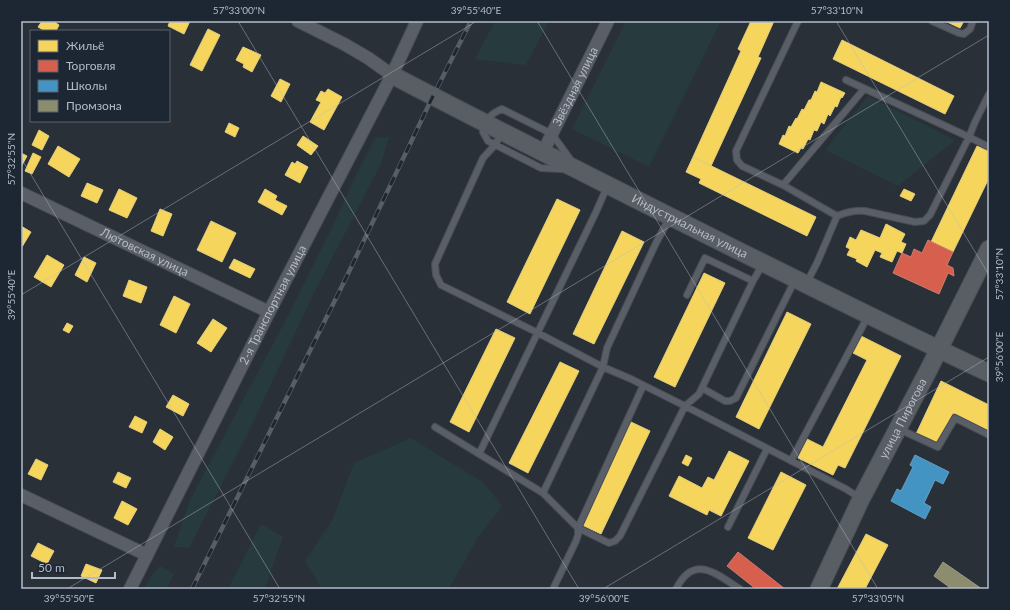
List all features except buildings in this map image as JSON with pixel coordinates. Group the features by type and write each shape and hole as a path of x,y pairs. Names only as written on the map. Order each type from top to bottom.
{"street":[{"path":"298,21 344,44 368,58 392,75"},
{"name":"2-я Транспортная улица","path":"130,589 269,312 392,75 417,21"},
{"name":"Звёздная улица","path":"542,152 608,21"},
{"name":"Индустриальная улица","path":"392,75 485,123 499,139 542,152 763,263 938,349 989,372"},
{"name":"Лютовская улица","path":"21,193 269,312"},
{"name":"улица Пирогова","path":"819,589 861,499 928,371 989,249"},
{"path":"21,495 147,555"}],"lane":[{"path":"798,21 736,152 737,160 742,166 783,185 837,216"},
{"path":"932,21 964,34 970,29 973,21"},
{"path":"846,80 989,147"},
{"path":"783,185 864,89"},
{"path":"702,388 725,401 730,401 736,398 801,281 817,263 837,216 858,210 915,222 924,221 930,215 989,94"},
{"path":"485,123 493,112 502,109 552,134 578,170"},
{"path":"578,170 541,168 499,139 483,158 435,264 436,275 442,285 603,367 685,406 846,489 861,499"},
{"path":"479,454 608,185"},
{"path":"543,493 603,367 607,348 670,216"},
{"path":"687,295 705,258 753,282"},
{"path":"434,427 543,493 578,528 608,543 615,541 620,536 685,406 699,394 763,263"},
{"path":"791,461 869,315"},
{"path":"553,589 576,541 578,528 644,386"},
{"path":"898,428 938,447 955,418 989,435"},
{"path":"728,527 768,449"},
{"path":"676,589 683,576 688,572 697,569 710,571 740,589"}],"green space":[{"path":"495,21 549,21 526,65 475,59"},
{"path":"626,21 721,21 649,167 572,129"},
{"path":"868,96 955,140 898,186 825,150"},
{"path":"389,137 381,164 311,299 247,435 189,548 174,547 190,500 292,308 375,138"},
{"path":"411,438 484,483 502,506 477,539 449,589 322,589 305,561 333,519 354,463"},
{"path":"261,524 283,537 265,589 228,589"},
{"path":"160,566 174,574 167,589 144,589 151,576"}],"railway":[{"path":"192,589 471,21"}]}
